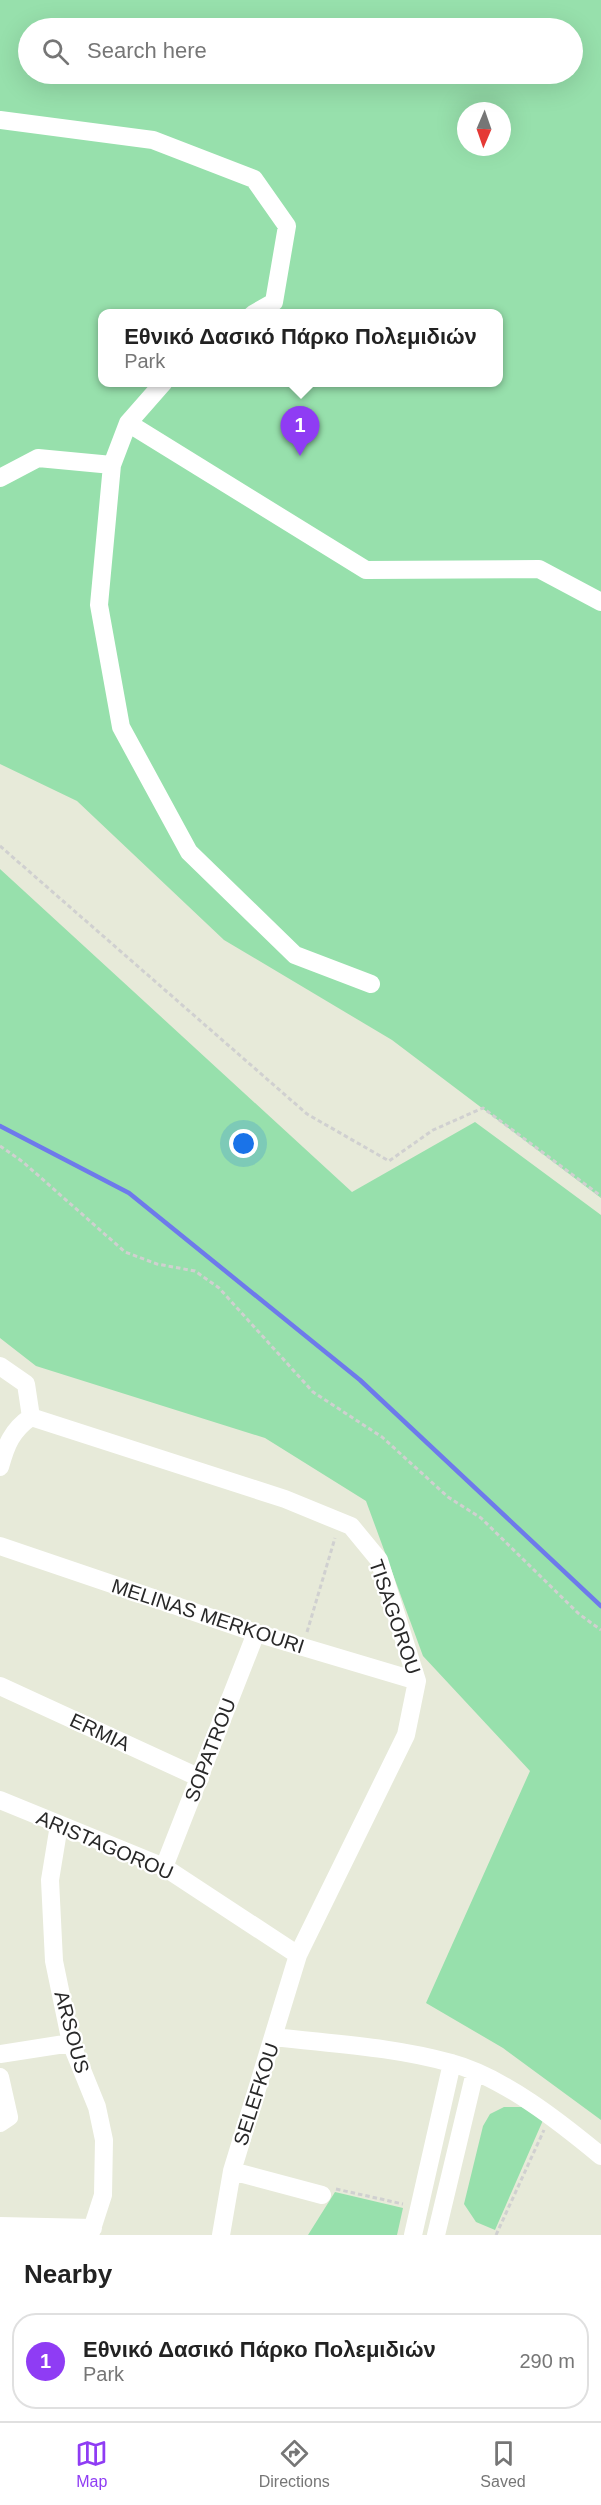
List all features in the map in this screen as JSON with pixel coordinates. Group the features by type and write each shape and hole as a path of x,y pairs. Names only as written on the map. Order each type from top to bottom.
{"street":[{"path":"0,120 153,140 254,179 287,226 274,302 262,309"},
{"path":"160,387 128,423 112,465 99,605 121,727 189,852 295,956 371,984"},
{"path":"128,423 366,570 538,569 601,602"},
{"path":"0,478 38,458 112,465"},
{"path":"0,1366 26,1384 31,1417 17,1426 6,1446 0,1467"},
{"name":"TISAGOROU","path":"31,1417 285,1498 351,1526 380,1560 417,1681 406,1735 298,1955"},
{"name":"MELINAS MERKOURI","path":"0,1546 255,1633 417,1681"},
{"name":"SOPATROU","path":"164,1867 255,1633"},
{"name":"ERMIA","path":"0,1686 200,1778"},
{"name":"ARISTAGOROU","path":"0,1800 164,1867 298,1955"},
{"name":"ARSOUS","path":"59,1825 50,1880 54,1961 71,2043 96,2107 104,2140 103,2195 91,2232"},
{"name":"SELEFKOU","path":"221,2235 232,2171 275,2037 298,1955"},
{"path":"275,2037 389,2049 452,2063 476,2072 551,2115 601,2156"},
{"path":"0,2054 71,2043"},
{"path":"452,2063 416,2222 442,2233 476,2072"},
{"path":"0,2077 9,2117 5,2122 0,2123"},
{"path":"232,2171 322,2195"},
{"path":"0,2226 91,2232"}],"path":[{"path":"0,846 307,1114 389,1161 433,1130 483,1108 601,1196"},
{"path":"0,1146 23,1162 125,1251 157,1264 195,1271 219,1288 313,1392 382,1437 448,1497 481,1518 579,1614 601,1630"},
{"path":"303,1648 339,1522"},
{"path":"496,2235 551,2115"},
{"path":"322,2195 331,2187 416,2222"}],"green space":[{"path":"0,0 601,0 601,1198 392,1040 224,940 77,801 0,764"},
{"path":"0,869 352,1192 475,1122 601,1215 601,2120 503,2048 426,2003 530,1771 423,1656 366,1501 265,1438 36,1366 0,1338"},
{"path":"504,2107 522,2107 544,2118 495,2230 476,2222 464,2204 483,2126 490,2114"},
{"path":"335,2192 403,2208 397,2235 308,2235"}],"waterway":[{"path":"0,1126 129,1193 360,1380 601,1606"}],"place":[{"name":"Εθνικό Δασικό Πάρκο Πολεμιδιών","path":"300,456"}]}
